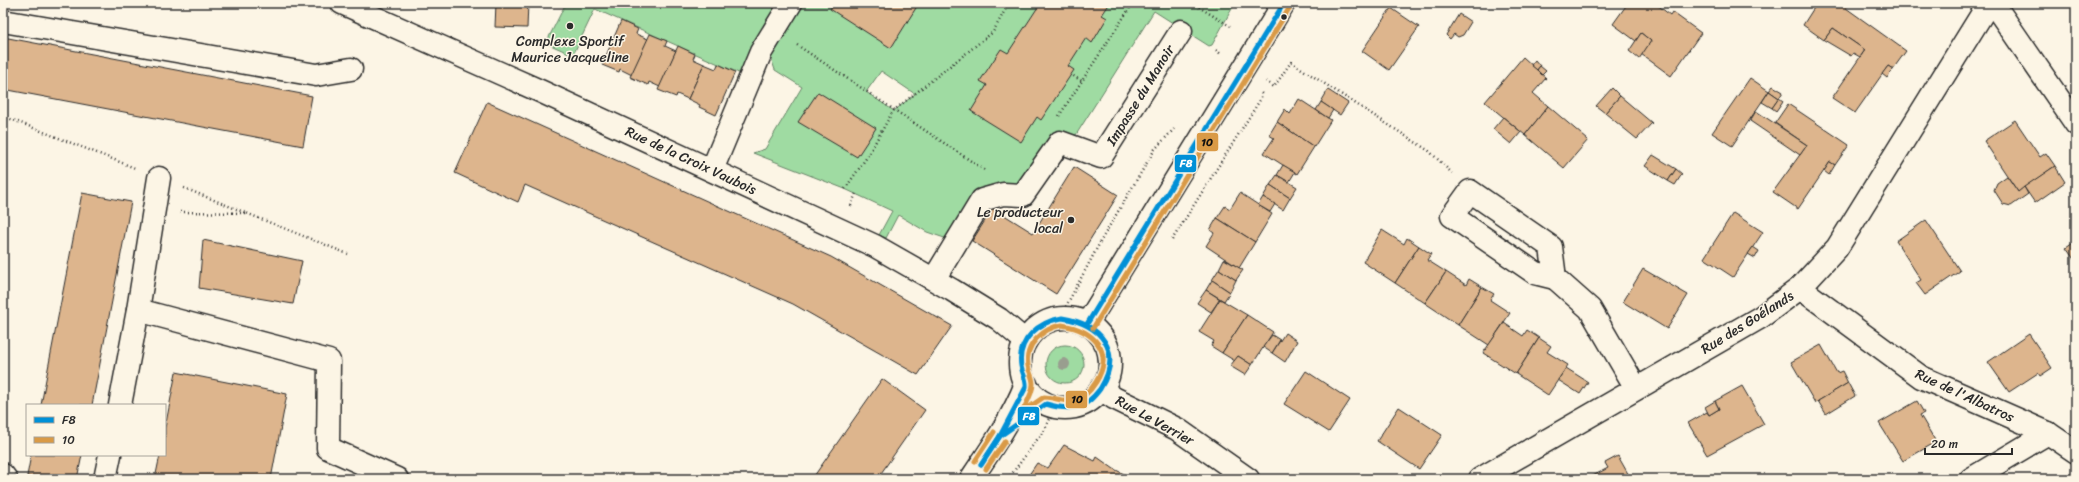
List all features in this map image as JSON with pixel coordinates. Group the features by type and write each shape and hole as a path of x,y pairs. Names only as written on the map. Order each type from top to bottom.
{"street":[{"name":"Rue de la Croix Vaubois","path":"342,3 712,170 875,246 934,279 999,319 1018,335 1027,339"},
{"path":"712,170 761,52 791,3"},
{"path":"1087,324 1284,3"},
{"name":"Rue des Goélands","path":"1480,479 1761,317 1800,288 1837,248 1989,3"},
{"path":"1993,3 2076,124"},
{"path":"3,21 316,76 350,69"},
{"name":"Impasse du Manoir","path":"1060,142 1101,157 1180,31"},
{"path":"934,279 982,200 1003,194 1023,195 1060,142"},
{"path":"120,404 155,212 159,178"},
{"path":"1555,278 1550,246 1470,191 1452,216 1534,274 1555,278 1590,309 1636,388"},
{"name":"Rue de l'Albatros","path":"1800,288 1921,377 2048,434 2076,452"},
{"path":"138,310 329,362 328,448 397,479"},
{"path":"1063,318 1077,319 1087,324 1100,334 1107,345 1110,357 1110,370 1098,395 1085,404 1071,408 1051,405 1035,397 1026,384 1020,366 1022,352 1027,339 1036,328 1049,321 1063,318"},
{"path":"971,479 1016,409 1026,384"},
{"name":"Rue Le Verrier","path":"1101,388 1121,402 1177,430 1248,479"},
{"path":"1000,436 1051,405"},
{"path":"1971,479 2048,434"},
{"path":"105,479 110,456"},
{"path":"3,475 6,479"}],"path":[{"path":"846,189 868,157 894,111 993,32 1009,3"},
{"path":"1060,142 1055,123 1133,3"},
{"path":"1192,3 1230,26"},
{"path":"775,30 894,111 1003,182 1003,194"},
{"path":"1216,50 1223,56"},
{"path":"1263,80 1274,87 1291,62 1429,151 1470,191"},
{"path":"1070,74 1082,81"},
{"path":"1063,318 1065,306 1154,149 1178,125"},
{"path":"155,212 246,213"},
{"path":"1008,479 1044,428 1051,405"}],"green space":[{"path":"566,3 791,3 750,78 595,9 573,55 546,43"},
{"path":"800,3 1235,3 1212,45 1209,46 1154,11 1074,138 1060,142 1023,195 1003,194 956,242 927,232 898,215 886,238 879,235 892,211 845,189 753,153 765,149 802,87 775,70 770,55","holes":["881,71 915,94 894,111 866,92"]},
{"path":"1061,345 1069,345 1079,350 1083,357 1083,371 1079,378 1069,383 1061,383 1051,378 1049,375 1046,368 1046,360 1051,350 1054,348"}],"building":[{"path":"496,3 528,3 527,28 495,27"},
{"path":"834,3 919,3 891,48 830,9"},
{"path":"1032,3 1110,3 1102,15 1107,18 1092,43 1086,38 1068,66 1074,70 1041,120 1037,117 1021,142 971,111 987,85 980,81 1001,49 1008,53 1038,7"},
{"path":"1628,3 1655,3 1670,15 1672,12 1701,33 1671,76 1641,54 1651,41 1641,33 1636,41 1613,24"},
{"path":"1817,3 1845,3 1848,5 1846,8 1906,51 1893,69 1888,66 1855,113 1832,98 1865,50 1833,28 1824,40 1803,25"},
{"path":"1391,8 1419,27 1389,70 1362,51"},
{"path":"1459,14 1471,22 1463,35 1458,37 1454,34 1450,39 1446,35"},
{"path":"621,21 638,29 636,34 648,39 632,75 620,69 619,72 602,65"},
{"path":"1833,28 1865,50 1860,57 1853,53 1851,56 1824,40"},
{"path":"1641,33 1651,41 1639,59 1629,51"},
{"path":"650,34 667,41 665,46 676,51 660,87 649,82 648,85 630,77"},
{"path":"3,37 312,96 303,146 3,89"},
{"path":"678,46 695,54 693,59 704,64 688,99 677,94 676,97 658,90"},
{"path":"1523,57 1546,78 1533,93 1548,106 1525,135 1485,102"},
{"path":"1535,60 1540,66 1537,70 1531,65"},
{"path":"704,64 716,69 718,64 735,72 716,115 699,107 700,105 688,99"},
{"path":"1540,66 1546,71 1542,75 1537,70"},
{"path":"1888,66 1893,69 1887,78 1882,74"},
{"path":"1750,78 1769,91 1732,146 1712,133"},
{"path":"1773,86 1783,92 1779,98 1769,91"},
{"path":"1612,88 1620,96 1605,113 1596,106"},
{"path":"1328,90 1348,103 1340,115 1321,102"},
{"path":"1769,91 1779,98 1772,108 1762,102"},
{"path":"818,92 876,128 857,157 798,122"},
{"path":"1620,96 1652,123 1637,139 1605,113"},
{"path":"1779,98 1783,101 1776,111 1772,108"},
{"path":"1299,99 1331,120 1314,147 1277,122 1285,109 1290,114"},
{"path":"487,102 831,257 952,326 918,375 793,304 525,185 518,202 455,173"},
{"path":"1321,102 1333,110 1328,118 1316,110"},
{"path":"1788,104 1849,145 1835,165 1830,162 1798,209 1773,192 1807,145 1775,123"},
{"path":"1548,106 1588,140 1564,168 1525,135"},
{"path":"1756,111 1807,145 1800,155 1750,121"},
{"path":"1503,117 1521,132 1511,144 1493,129"},
{"path":"2015,120 2040,157 2046,153 2055,166 2018,192 1984,141"},
{"path":"1277,122 1314,147 1297,174 1264,153 1274,138 1269,135"},
{"path":"1653,155 1676,169 1668,181 1645,166"},
{"path":"1830,162 1835,165 1829,175 1824,171"},
{"path":"1283,165 1295,172 1289,182 1277,175"},
{"path":"2055,166 2065,182 2035,203 2024,187"},
{"name":"Le producteur local","path":"1074,167 1118,195 1056,294 972,241 993,208 1033,233"},
{"path":"1676,169 1682,174 1675,185 1668,181"},
{"path":"1277,175 1297,187 1290,198 1270,185"},
{"path":"2007,176 2018,192 2024,187 2028,194 2011,206 2003,204 1994,190 1997,183"},
{"path":"1270,185 1290,198 1283,210 1263,197"},
{"path":"82,193 131,202 92,404 41,404"},
{"path":"1240,193 1272,214 1255,242 1217,218 1225,206 1230,209"},
{"path":"1263,197 1275,204 1270,212 1258,205"},
{"path":"1733,213 1763,232 1733,277 1704,258"},
{"path":"1217,218 1255,242 1239,268 1206,246 1214,233 1210,230"},
{"path":"1926,220 1960,271 1925,295 1916,283 1921,280 1896,241"},
{"path":"1382,230 1404,244 1407,238 1419,246 1395,283 1363,262"},
{"path":"203,240 302,261 293,304 199,288"},
{"path":"2076,241 2076,262 2066,248"},
{"path":"1419,246 1431,254 1427,260 1446,272 1425,303 1395,283"},
{"path":"1753,247 1759,251 1755,258 1748,254"},
{"path":"1224,259 1243,270 1236,280 1219,269"},
{"path":"1219,269 1236,280 1230,292 1212,280"},
{"path":"1643,269 1688,295 1667,329 1623,302"},
{"path":"1446,272 1466,285 1469,279 1482,287 1458,325 1425,303"},
{"path":"1212,280 1230,292 1224,301 1206,290"},
{"path":"1482,287 1494,294 1490,300 1510,313 1489,345 1458,325"},
{"path":"1206,290 1220,299 1211,312 1197,303"},
{"path":"1220,299 1247,315 1222,353 1211,346 1214,341 1199,332"},
{"path":"1247,315 1273,332 1252,365 1238,356 1235,361 1222,353"},
{"path":"1504,323 1523,336 1527,330 1539,338 1516,374 1483,353"},
{"path":"1285,333 1297,341 1285,362 1272,353"},
{"path":"2029,334 2052,368 2040,376 2038,373 2009,392 1988,362"},
{"path":"1272,335 1280,340 1272,353 1263,347"},
{"path":"1539,338 1551,346 1547,352 1568,365 1548,395 1516,374"},
{"path":"1821,345 1837,373 1842,371 1848,383 1815,403 1791,362"},
{"path":"1238,356 1252,365 1245,375 1230,366"},
{"path":"1566,368 1588,382 1580,394 1558,380"},
{"path":"1306,371 1350,400 1329,432 1284,404"},
{"path":"176,372 287,394 271,479 155,479 160,456 166,456 166,423"},
{"path":"882,379 925,410 877,479 812,479"},
{"path":"1848,383 1855,396 1826,414 1818,401"},
{"path":"1742,386 1764,424 1707,455 1688,423 1707,412 1709,415 1719,409 1715,401"},
{"path":"1715,401 1719,409 1709,415 1705,407"},
{"path":"1917,401 1924,413 1920,415 1936,442 1903,461 1879,423"},
{"path":"1399,407 1442,435 1419,469 1377,441"},
{"path":"1064,445 1095,461 1097,457 1114,469 1134,479 1026,479 1037,463 1048,468"},
{"path":"31,456 82,456 77,479 40,479 27,476"},
{"path":"1618,456 1631,479 1587,479 1608,468 1605,463"}],"transit line":[{"name":"F8","path":"1087,324 1284,3"},
{"name":"10","path":"1093,328 1290,7"},
{"name":"F8","path":"1062,318 1076,321 1088,326 1105,342 1109,351 1110,363 1107,375 1100,389 1090,400 1080,406 1065,408 1046,404 1000,436 1026,387 1026,381 1021,366 1022,348 1026,340 1031,333 1045,323 1062,318"},
{"name":"10","path":"1062,325 1083,332 1098,344 1102,352 1103,361 1101,371 1096,382 1087,393 1075,400 1067,401 1044,397 1022,412 1033,387 1028,366 1029,351 1032,344 1042,333 1062,325"},
{"name":"10","path":"975,461 994,432"},
{"name":"F8","path":"981,465 1000,436"},
{"name":"F8","path":"981,465 1000,436"},
{"name":"10","path":"986,469 1005,441"}],"place":[{"name":"Complexe Sportif Maurice Jacqueline","path":"570,26"},
{"name":"Le producteur local","path":"1071,220"}]}
